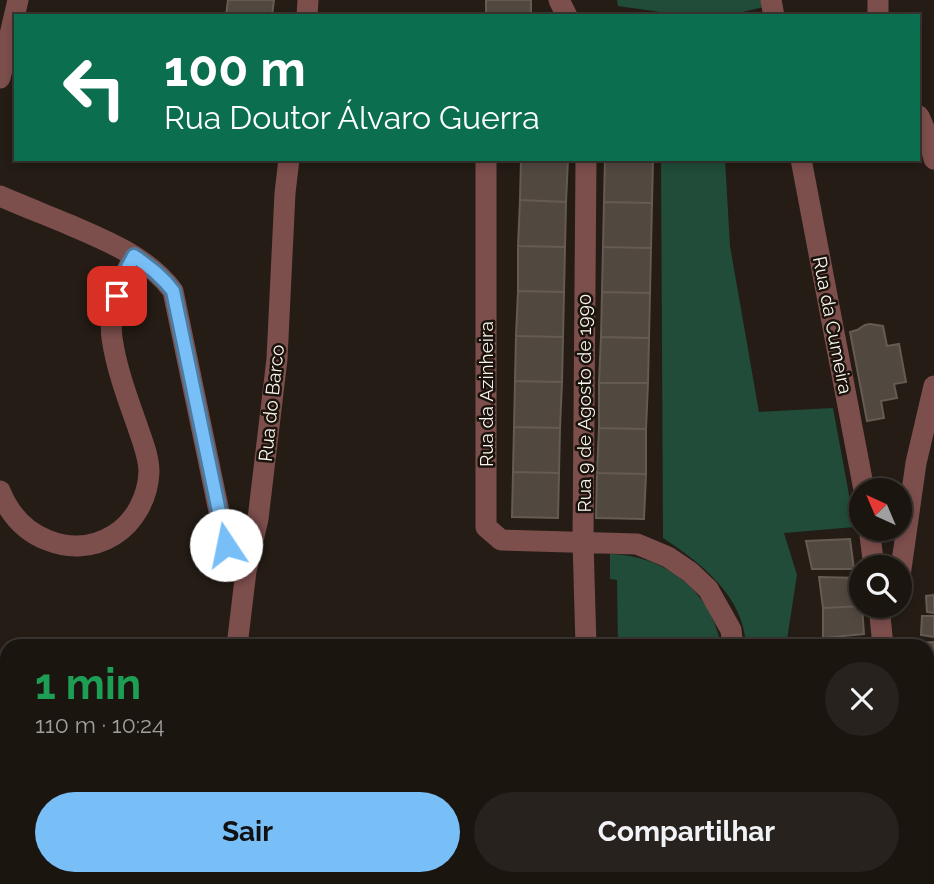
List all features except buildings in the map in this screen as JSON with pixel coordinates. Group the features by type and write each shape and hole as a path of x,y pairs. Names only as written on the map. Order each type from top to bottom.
{"street":[{"path":"0,78 14,17"},
{"path":"920,118 934,159"},
{"name":"Rua do Barco","path":"238,639 246,571 258,519 277,359 289,161"},
{"name":"Rua da Azinheira","path":"486,161 486,527 501,540 637,544 668,557 708,589 732,630 733,639"},
{"name":"Rua 9 de Agosto de 1990","path":"586,161 583,541 586,639"},
{"name":"Rua da Cumeira","path":"801,161 862,478"},
{"path":"0,196 111,243 155,271 173,291 226,545 231,558 246,571"},
{"path":"0,491 15,519 29,530 44,539 74,547 98,542 118,532 131,520 140,506 149,472 146,452 123,385 111,336 113,311 121,281 134,256"},
{"path":"903,555 916,463 934,386"},
{"path":"880,618 882,639"}],"green space":[{"path":"617,0 762,0 764,7 734,14 660,14 618,6"},
{"path":"661,161 725,161 730,246 759,412 833,408 849,495 849,528 784,533 797,575 787,639 745,639 738,612 729,596 692,558 663,538"},
{"path":"610,554 649,561 666,569 696,593 716,626 719,639 618,639 617,580 610,579"}],"route":[{"path":"117,296 121,281 134,256 155,271 173,291 226,545"}]}
